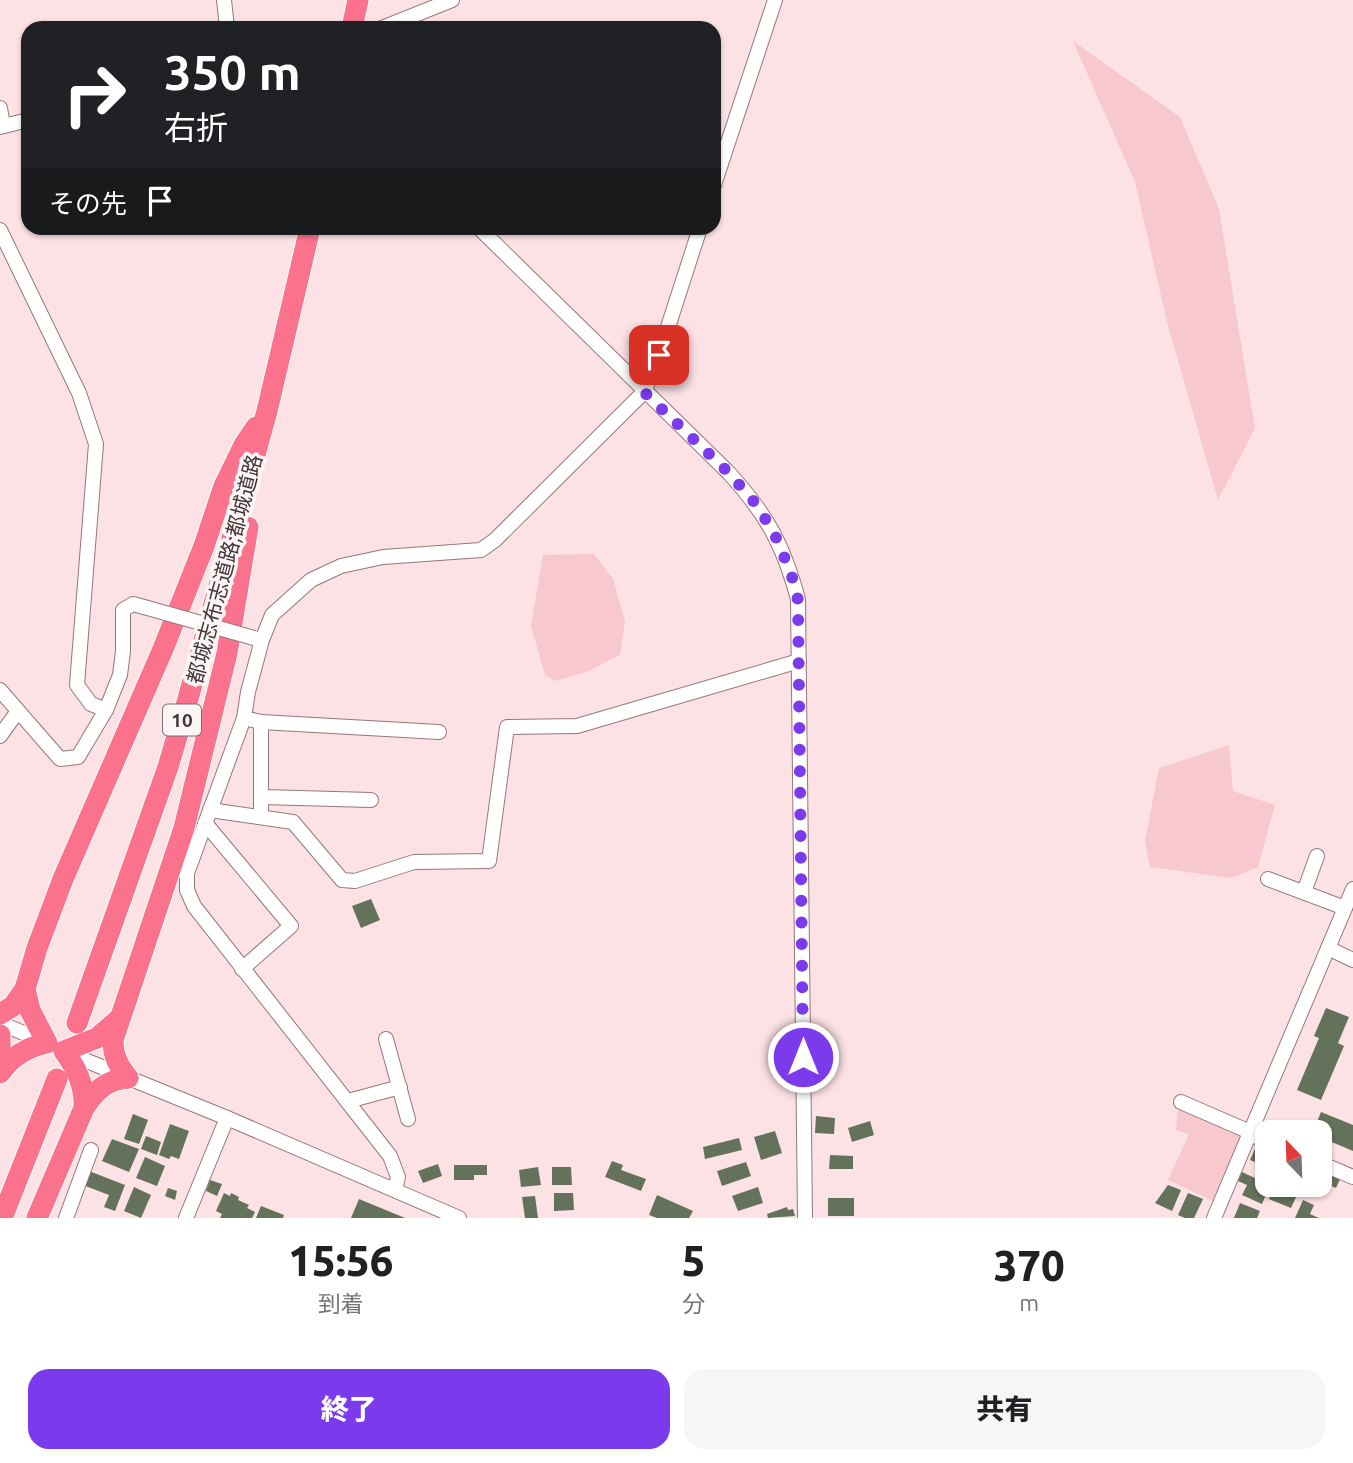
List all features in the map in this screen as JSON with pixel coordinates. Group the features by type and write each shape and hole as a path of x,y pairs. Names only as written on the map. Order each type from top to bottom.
{"highway":[{"name":"都城志布志道路;都城道路","path":"78,1023 172,754 267,411 308,235"},
{"path":"0,1014 13,1006 25,989 63,879 163,649 204,546 224,486 244,445 267,411"},
{"path":"128,1078 117,1064 113,1051 119,1018 184,828 207,737 227,653 267,411"},
{"path":"25,989 30,1010 79,1074 84,1108"},
{"path":"0,1073 25,1050 56,1047 97,1038 119,1018"},
{"path":"0,1035 0,1051"},
{"path":"37,1218 84,1108 93,1094 113,1079 128,1078"},
{"path":"2,1218 57,1079"}],"street":[{"path":"224,0 226,21"},
{"path":"400,21 452,0"},
{"path":"721,164 775,0"},
{"path":"0,108 2,126 21,122"},
{"path":"0,230 79,393 96,444 77,685 91,704 106,710"},
{"path":"486,235 729,473 756,504 774,533 791,573 798,600 805,1218"},
{"path":"395,1190 398,1177 390,1156 281,1014 242,969 194,905 187,890 187,873 244,718 258,639 272,615 312,580 341,566 383,557 481,550 495,540 644,392 659,355 698,235"},
{"path":"0,690 60,759 78,757 106,710 120,675 123,610 133,604 258,639"},
{"path":"208,816 261,817 293,822 342,880 355,881 414,862 489,861 507,727 577,726 799,661"},
{"path":"0,736 18,711"},
{"path":"244,718 261,722 439,733"},
{"path":"261,722 261,817"},
{"path":"262,797 371,800"},
{"path":"208,816 291,926 242,969"},
{"path":"1304,892 1317,856"},
{"path":"1268,879 1345,908"},
{"path":"1214,1218 1353,889"},
{"path":"1328,948 1353,960"},
{"path":"0,1023 228,1118 450,1216"},
{"path":"386,1039 408,1119"},
{"path":"348,1101 400,1087"},
{"path":"1181,1102 1255,1136"},
{"path":"190,1217 228,1118"},
{"path":"65,1218 91,1150"},
{"path":"1332,1168 1353,1177"}],"shaded area":[{"path":"1073,41 1180,117 1219,209 1255,428 1218,500 1167,322 1135,182"},
{"path":"594,554 613,579 625,621 620,655 589,671 555,681 545,675 531,626 543,555"},
{"path":"1229,745 1233,791 1275,805 1258,867 1231,878 1150,867 1145,841 1159,768"},
{"path":"1178,1105 1245,1136 1215,1202 1168,1180 1189,1134 1176,1130"}],"building":[{"path":"371,899 380,920 361,928 352,906"},
{"path":"1326,1008 1349,1017 1338,1043 1344,1046 1321,1100 1297,1090 1319,1038 1314,1036"},
{"path":"1321,1112 1353,1125 1353,1151 1332,1142 1332,1120 1318,1120"},
{"path":"133,1114 148,1120 139,1144 124,1139"},
{"path":"816,1116 835,1118 834,1134 815,1133"},
{"path":"870,1121 874,1135 852,1142 848,1128"},
{"path":"170,1124 189,1131 179,1159 159,1155"},
{"path":"775,1131 782,1153 761,1160 754,1137"},
{"path":"146,1136 161,1142 157,1155 141,1149"},
{"path":"739,1138 742,1150 705,1159 703,1147"},
{"path":"112,1139 139,1149 129,1172 102,1161"},
{"path":"1255,1149 1255,1162 1250,1160"},
{"path":"830,1155 853,1156 853,1169 829,1169"},
{"path":"145,1157 165,1166 157,1186 136,1178"},
{"path":"612,1161 623,1165 621,1170 646,1179 641,1191 605,1177"},
{"path":"746,1162 751,1176 722,1186 717,1171"},
{"path":"438,1164 442,1176 423,1183 418,1171"},
{"path":"454,1165 487,1165 487,1175 474,1175 474,1180 454,1180"},
{"path":"538,1167 541,1185 521,1187 519,1170"},
{"path":"552,1167 571,1167 572,1185 552,1185"},
{"path":"89,1171 125,1185 115,1211 104,1207 109,1195 83,1185"},
{"path":"1242,1172 1255,1178 1255,1197 1265,1197 1262,1204 1242,1195 1247,1185 1238,1181"},
{"path":"1332,1173 1341,1177 1336,1188 1332,1186"},
{"path":"210,1180 222,1184 217,1196 206,1191"},
{"path":"1168,1185 1181,1190 1172,1211 1155,1203"},
{"path":"134,1187 151,1195 141,1218 124,1211"},
{"path":"758,1187 763,1203 738,1211 732,1196"},
{"path":"168,1188 177,1191 175,1200 165,1196"},
{"path":"224,1193 230,1196 231,1193 249,1205 247,1208 255,1212 252,1218 220,1218 222,1214 216,1211"},
{"path":"554,1193 573,1193 574,1210 554,1211"},
{"path":"1188,1193 1203,1199 1194,1218 1178,1215"},
{"path":"657,1195 693,1211 689,1218 657,1218 649,1215"},
{"path":"535,1196 538,1218 525,1218 522,1197"},
{"path":"1270,1197 1296,1197 1291,1208 1269,1199"},
{"path":"828,1198 854,1198 854,1216 828,1216"},
{"path":"359,1199 405,1218 351,1218"},
{"path":"1303,1200 1314,1205 1310,1214 1319,1218 1295,1218"},
{"path":"1240,1203 1260,1211 1257,1218 1234,1218"},
{"path":"261,1206 284,1215 283,1218 256,1218"},
{"path":"787,1207 788,1210 793,1209 795,1216 768,1218 767,1214"}],"route":[{"path":"659,355 644,392 729,473 756,504 774,533 791,573 798,600 803,1057"}]}
